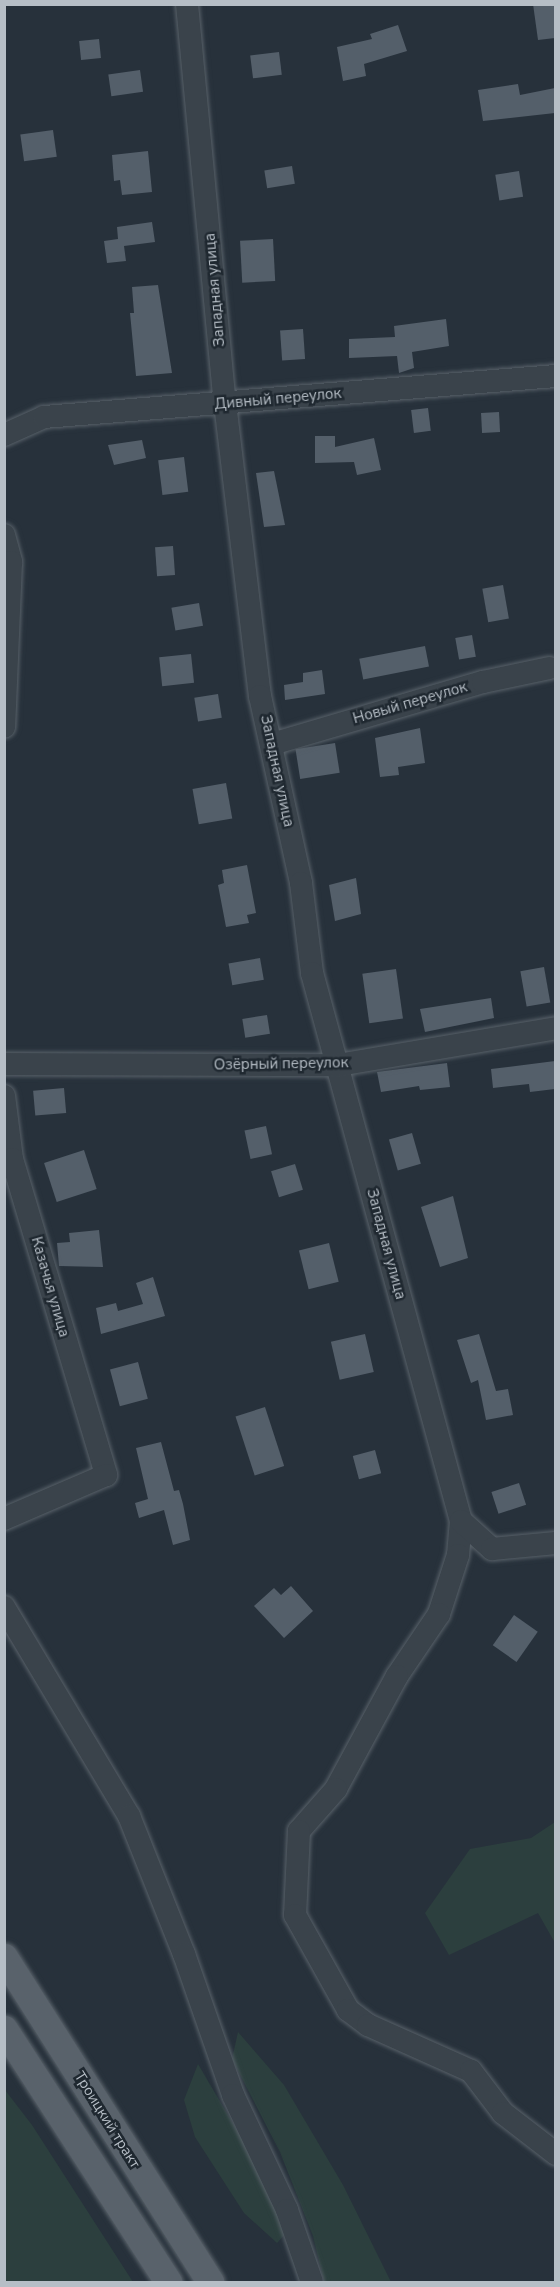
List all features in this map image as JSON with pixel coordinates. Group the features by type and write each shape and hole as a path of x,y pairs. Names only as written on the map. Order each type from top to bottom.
{"main road":[{"name":"Троицкий тракт","path":"4,1957 210,2283"},
{"path":"4,2029 168,2283"}],"street":[{"name":"Западная улица","path":"187,4 225,403 261,696 301,884 312,973 461,1521"},
{"name":"Дивный переулок","path":"4,435 44,417 555,376"},
{"path":"4,535 10,562 4,727"},
{"name":"Новый переулок","path":"272,744 483,682 550,668"},
{"name":"Озёрный переулок","path":"4,1064 338,1065 555,1028"},
{"name":"Казачья улица","path":"4,1096 12,1159 105,1475 4,1519"},
{"path":"461,1521 492,1549 555,1543"},
{"path":"461,1521 458,1555 439,1614 397,1676 336,1789 299,1831 295,1915 348,2010 368,2025 471,2071 503,2113 555,2154"},
{"path":"4,1608 129,1816 184,1954 233,2095 287,2210 312,2283"}],"green space":[{"path":"555,1822 555,1943 538,1913 449,1955 425,1913 470,1849 531,1838"},
{"path":"238,2032 284,2085 343,2185 391,2282 324,2282 313,2236 280,2152 232,2059"},
{"path":"198,2064 261,2171 289,2230 277,2243 244,2213 195,2137 184,2100"},
{"path":"5,2090 32,2125 133,2282 5,2282"}],"building":[{"path":"533,4 555,4 555,38 538,40"},
{"path":"398,25 407,51 364,64 366,76 343,81 337,47 372,39 370,34"},
{"path":"99,39 101,58 81,60 79,41"},
{"path":"279,52 282,75 253,78 250,56"},
{"path":"140,70 143,92 111,96 108,74"},
{"path":"518,84 520,95 555,88 555,113 483,121 478,90"},
{"path":"53,130 57,157 24,161 20,135"},
{"path":"148,151 152,192 122,195 120,180 114,181 112,155"},
{"path":"292,166 295,184 267,188 264,170"},
{"path":"519,171 523,197 499,200 495,175"},
{"path":"152,222 155,242 124,246 126,261 107,263 104,241 118,239 117,227"},
{"path":"273,239 275,281 242,283 240,241"},
{"path":"158,285 172,373 136,376 130,313 134,313 132,287"},
{"path":"446,319 449,346 412,352 414,368 399,373 397,356 349,358 349,339 395,337 394,326"},
{"path":"303,329 305,359 282,361 280,331"},
{"path":"428,408 431,431 414,433 411,410"},
{"path":"499,412 500,432 482,433 481,413"},
{"path":"315,436 335,436 335,447 374,438 381,470 357,475 354,462 315,463"},
{"path":"142,440 146,458 114,465 108,445"},
{"path":"184,457 188,492 162,495 158,460"},
{"path":"274,471 285,525 264,527 256,473"},
{"path":"173,546 175,575 157,576 155,547"},
{"path":"503,585 509,618 488,622 482,589"},
{"path":"199,603 203,626 175,631 171,608"},
{"path":"472,635 476,657 459,660 455,638"},
{"path":"425,646 429,667 363,679 359,659"},
{"path":"191,654 194,683 162,686 159,657"},
{"path":"322,670 325,694 285,700 284,685 303,682 303,673"},
{"path":"218,694 222,718 198,721 194,698"},
{"path":"420,728 425,763 398,767 399,775 380,777 375,738"},
{"path":"335,743 340,773 300,779 295,749"},
{"path":"226,783 232,818 199,824 193,789"},
{"path":"247,865 256,913 247,915 249,923 226,927 218,885 224,883 222,870"},
{"path":"356,878 361,914 335,921 329,885"},
{"path":"260,958 264,980 232,985 228,964"},
{"path":"544,967 550,1002 527,1007 520,971"},
{"path":"396,969 403,1019 369,1023 362,974"},
{"path":"491,998 494,1018 425,1032 420,1009"},
{"path":"267,1015 270,1034 245,1038 242,1019"},
{"path":"555,1061 555,1089 530,1092 529,1084 493,1088 491,1069"},
{"path":"447,1063 450,1087 420,1090 419,1086 381,1092 377,1072"},
{"path":"64,1088 66,1113 35,1116 33,1091"},
{"path":"266,1126 272,1154 251,1159 244,1131"},
{"path":"412,1133 421,1164 398,1170 389,1140"},
{"path":"84,1150 97,1189 57,1202 44,1163"},
{"path":"295,1164 303,1190 279,1197 271,1171"},
{"path":"453,1196 468,1258 440,1267 421,1207"},
{"path":"99,1230 103,1267 59,1266 57,1243 70,1242 69,1233"},
{"path":"329,1243 339,1282 309,1289 299,1250"},
{"path":"153,1277 165,1316 101,1334 96,1308 116,1303 118,1311 143,1304 136,1283"},
{"path":"365,1334 374,1372 340,1380 331,1342"},
{"path":"479,1334 496,1391 508,1389 513,1415 486,1420 478,1380 471,1383 457,1340"},
{"path":"138,1362 148,1399 120,1406 110,1370"},
{"path":"265,1407 284,1466 255,1476 236,1417"},
{"path":"161,1442 174,1491 179,1490 190,1540 173,1545 164,1510 139,1518 135,1503 148,1499 136,1448"},
{"path":"375,1450 381,1473 359,1479 353,1456"},
{"path":"519,1483 526,1505 499,1514 491,1492"},
{"path":"291,1586 313,1611 284,1638 254,1606 274,1588 281,1595"},
{"path":"514,1615 538,1632 517,1662 493,1645"}]}
